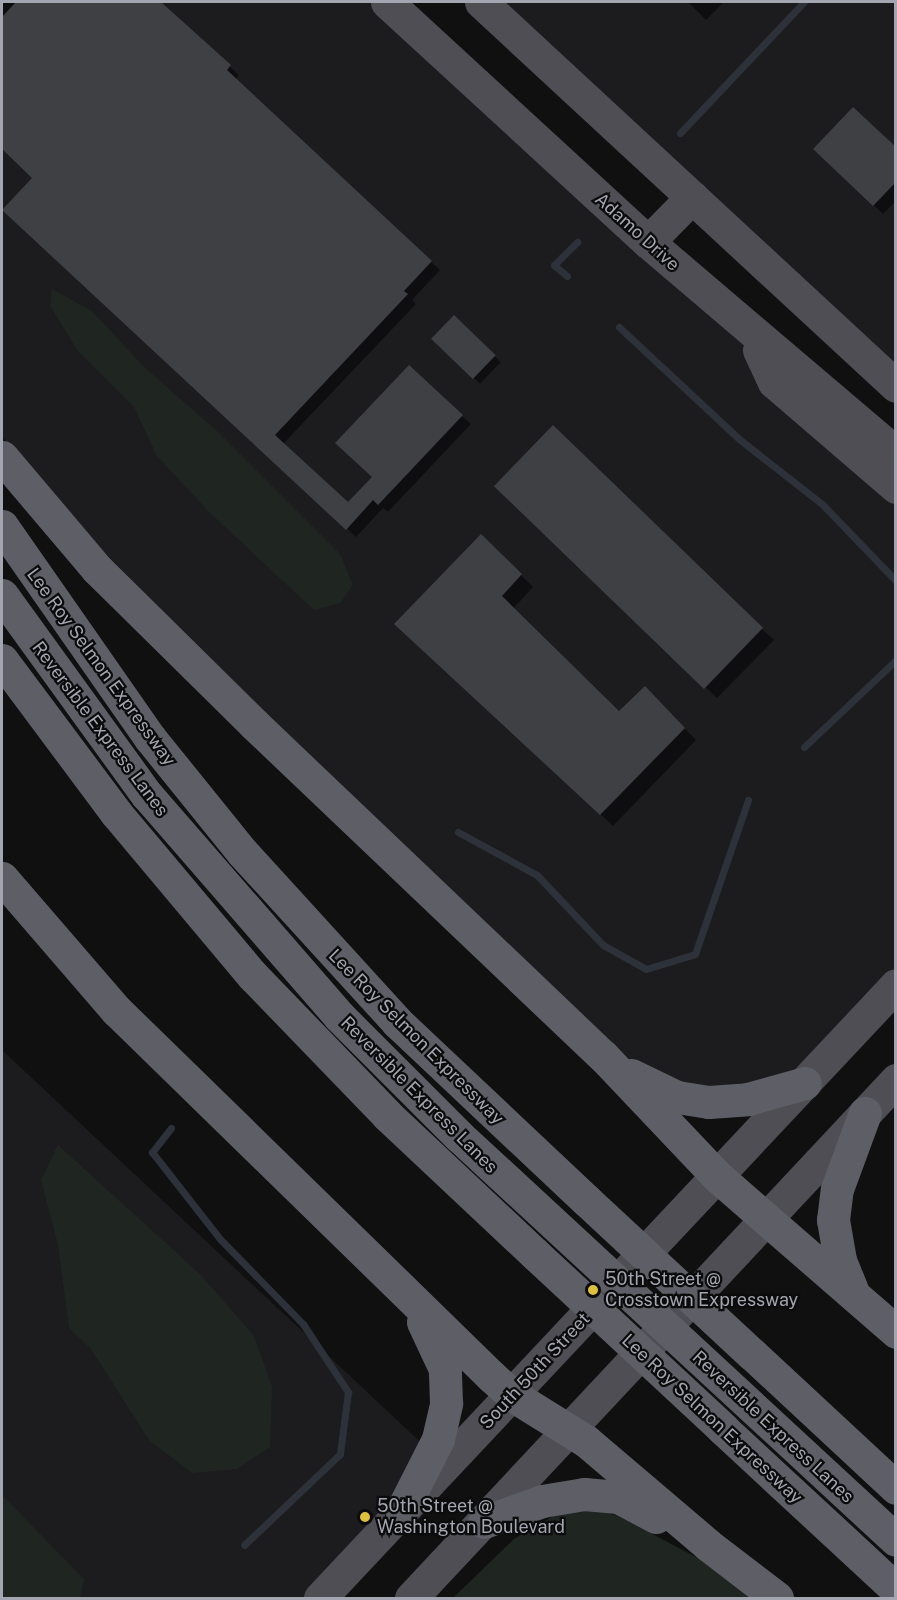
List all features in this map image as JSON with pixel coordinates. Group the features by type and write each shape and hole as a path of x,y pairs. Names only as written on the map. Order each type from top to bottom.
{"highway":[{"path":"2,458 105,576 603,1056 718,1177 896,1332"},
{"name":"Lee Roy Selmon Expressway","path":"2,526 122,700 242,852 397,1022 896,1488"},
{"name":"Reversible Express Lanes","path":"2,595 147,795 339,1016 459,1136 896,1540"},
{"name":"Lee Roy Selmon Expressway","path":"2,660 116,813 253,976 387,1116 896,1589"},
{"path":"2,878 117,1011 405,1296 512,1395 570,1430 708,1545 777,1599"},
{"path":"603,1056 638,1080 693,1101 748,1099 804,1083"},
{"path":"852,1292 840,1260 833,1220 837,1189 865,1113"},
{"path":"401,1512 438,1439 447,1385 431,1336 405,1296"},
{"path":"484,1522 561,1497 603,1494 618,1497 708,1545"}],"main road":[{"name":"Adamo Drive","path":"387,2 648,242 751,333 896,453"},
{"path":"481,2 896,386"},
{"path":"648,242 692,197"},
{"path":"751,333 774,382 896,487"},
{"name":"South 50th Street","path":"320,1599 896,985"},
{"path":"411,1599 896,1080"}],"shaded area":[{"path":"2,2 390,2 895,474 895,997 776,1091 690,1090 632,1062 197,648 60,506 2,437"},
{"path":"503,2 895,2 895,370"},
{"path":"52,289 92,311 144,367 218,432 340,554 353,585 340,603 314,610 209,512 157,456 134,407 78,351 50,306"},
{"path":"2,1050 446,1466 326,1598 2,1598"},
{"path":"58,1145 200,1274 254,1336 272,1387 270,1447 237,1469 192,1473 149,1440 91,1349 69,1328 58,1245 41,1180"},
{"path":"2,1495 84,1579 80,1598 2,1598"},
{"path":"592,1508 618,1516 732,1576 760,1598 453,1598 514,1539 555,1515"}],"building":[{"path":"16,2 161,2 231,65 227,70 432,261 404,291 408,294 275,435 348,502 372,477 335,443 409,365 463,415 378,505 373,500 346,530 2,210 32,178 2,149 2,17"},
{"path":"853,107 896,147 896,182 873,206 813,149"},
{"path":"454,315 496,355 473,379 431,339"},
{"path":"553,425 763,628 704,689 494,486"},
{"path":"481,534 522,574 502,596 619,711 645,686 685,728 600,815 394,624"}],"waterway":[{"path":"680,133 804,2"},
{"path":"567,276 554,265 577,242"},
{"path":"619,327 739,439 822,504 896,581"},
{"path":"804,747 896,660"},
{"path":"458,832 537,875 603,945 646,969 695,954 748,800"},
{"path":"171,1128 152,1152 220,1239 303,1324 348,1392 340,1454 244,1545"}],"place":[{"name":"50th Street @ Crosstown Expressway","path":"593,1290"},
{"name":"50th Street @ Washington Boulevard","path":"365,1517"}]}
